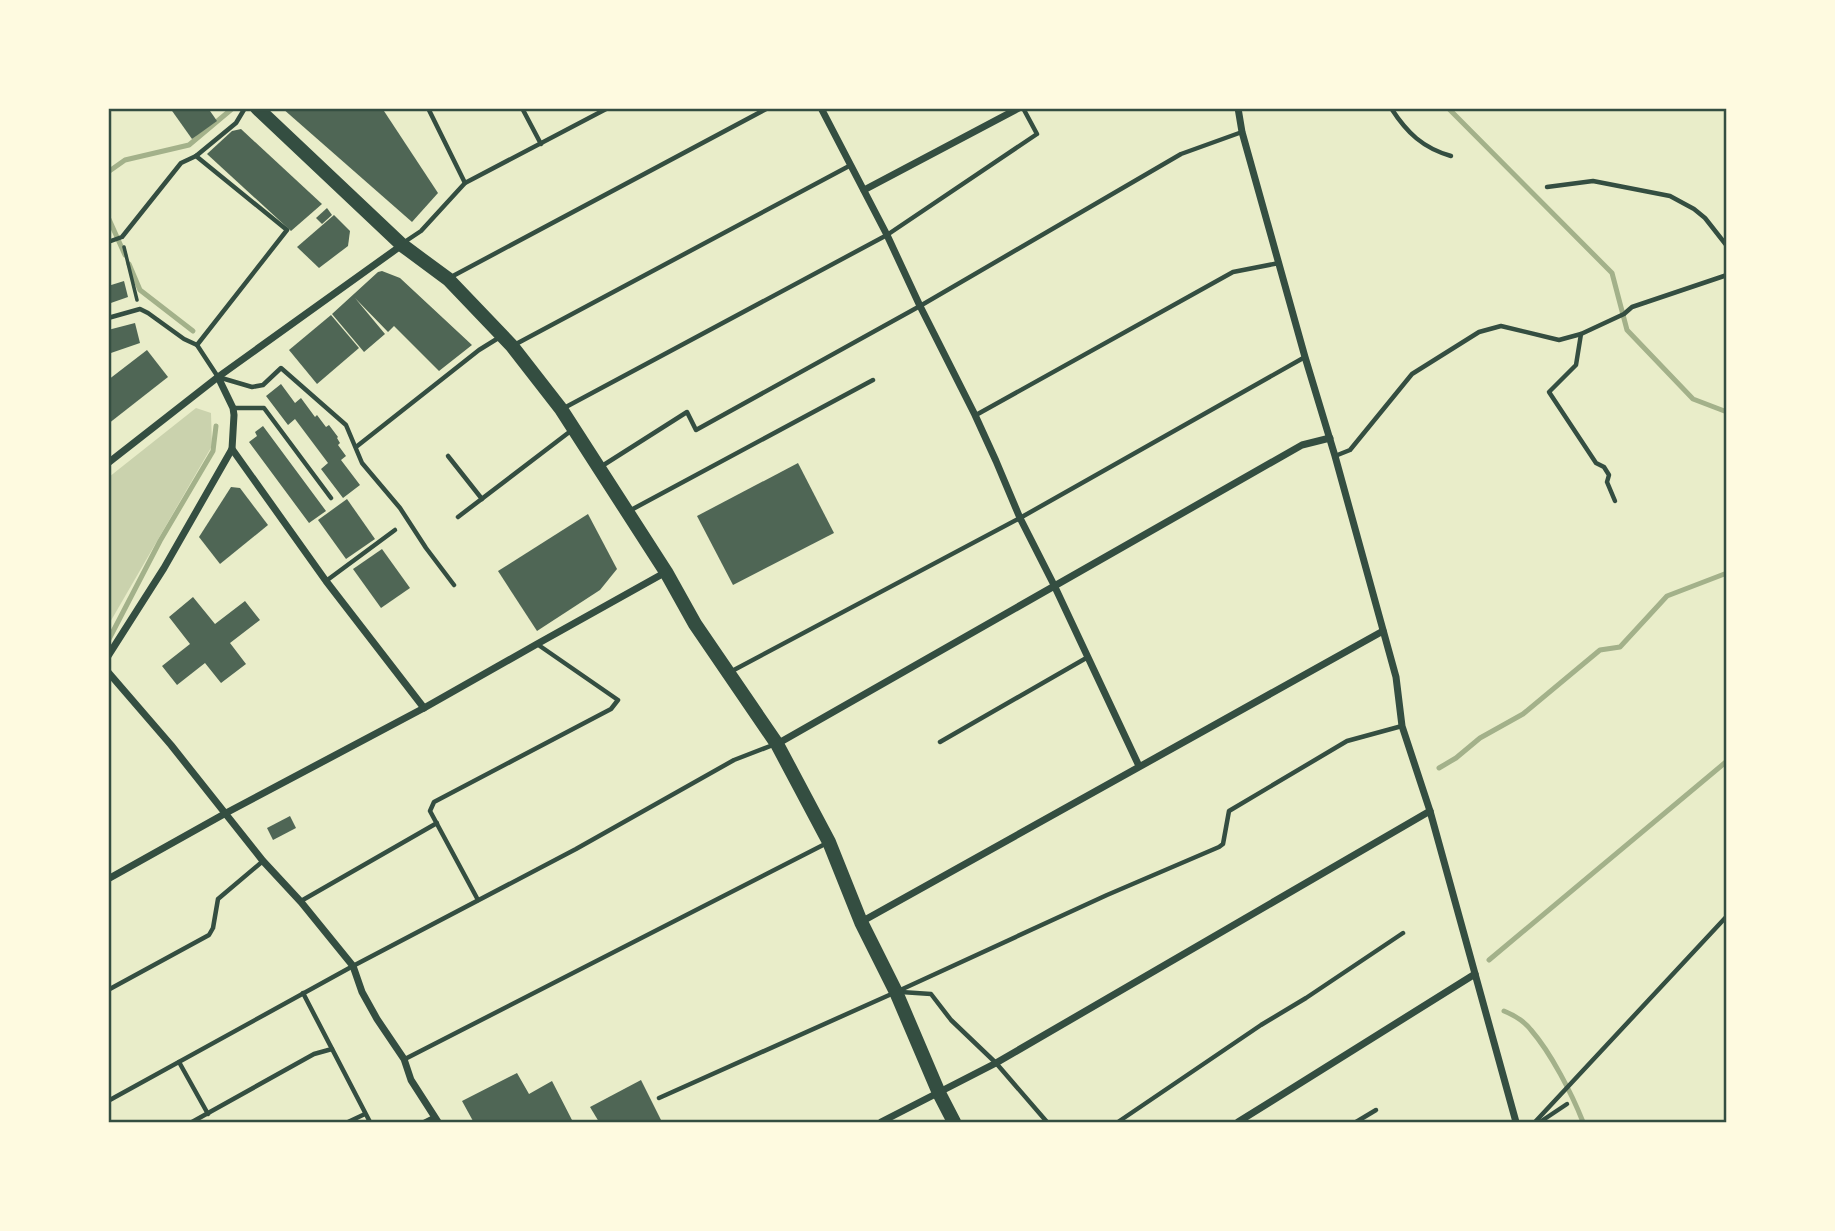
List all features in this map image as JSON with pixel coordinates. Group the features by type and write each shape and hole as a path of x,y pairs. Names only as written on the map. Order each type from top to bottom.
{"main road":[{"path":"257,108 402,244 448,279 507,341 561,409 666,572 695,624 777,744 829,842 861,922 897,992 954,1122"}],"street":[{"path":"821,108 852,165 975,415 1020,518 1139,766"},
{"path":"864,190 1021,108"},
{"path":"1238,108 1242,132 1396,677 1402,726 1430,811 1516,1122"},
{"path":"108,463 218,377 402,244"},
{"path":"108,656 164,568 232,449 233,408 218,377"},
{"path":"777,744 1302,445 1330,438"},
{"path":"232,449 326,581 425,709"},
{"path":"108,879 226,813 425,709 666,572"},
{"path":"861,922 1383,631"},
{"path":"108,672 263,861 301,901 353,965 362,992 404,1059 411,1080 437,1119"},
{"path":"881,1122 996,1063 1430,811"},
{"path":"1238,1122 1475,974"}],"lane":[{"path":"108,242 122,237 181,163 196,156 236,122 245,108"},
{"path":"428,108 465,183"},
{"path":"522,108 541,144"},
{"path":"402,244 421,231 465,183 608,108"},
{"path":"448,279 768,108"},
{"path":"561,409 887,235 1037,134 1021,108"},
{"path":"1391,108 1401,124 1417,139 1434,151 1451,156"},
{"path":"598,468 687,412 696,430 920,306 1181,153 1242,132"},
{"path":"196,156 287,230 197,345"},
{"path":"356,447 479,350 507,341 852,165"},
{"path":"1547,187 1593,181 1670,196 1705,218 1727,246"},
{"path":"975,415 1233,272 1279,263"},
{"path":"1335,456 1350,450 1412,374 1479,332 1501,326 1559,340 1581,334 1624,314 1632,307 1727,275"},
{"path":"108,318 140,309 148,313 197,345 218,377 257,388 281,368 346,425 362,463 400,508 454,585"},
{"path":"1581,334 1576,365 1549,392 1596,463 1604,467 1609,475 1607,482 1615,501"},
{"path":"728,673 1020,518 1305,356"},
{"path":"627,512 873,380"},
{"path":"233,408 264,408 331,498"},
{"path":"458,517 573,429"},
{"path":"448,456 482,499"},
{"path":"326,581 395,530"},
{"path":"478,900 430,811 434,802 611,709 618,701 537,643"},
{"path":"940,742 1088,657"},
{"path":"659,1098 1219,847 1223,844 1229,811 1347,741 1402,726"},
{"path":"108,1101 353,965 576,849 734,760 777,744"},
{"path":"301,901 437,823"},
{"path":"404,1059 829,842"},
{"path":"108,990 209,935 213,929 218,899 263,861"},
{"path":"1535,1122 1727,916"},
{"path":"1118,1122 1403,933"},
{"path":"897,992 931,994 951,1020 996,1063 1047,1122"},
{"path":"303,993 370,1122"},
{"path":"192,1122 314,1055 332,1049"},
{"path":"178,1062 208,1114"},
{"path":"1541,1122 1567,1104"},
{"path":"1356,1122 1376,1110"},
{"path":"348,1122 365,1114"},
{"path":"424,1122 437,1119"}],"path":[{"path":"122,237 140,309"}],"green space":[{"path":"196,408 211,413 212,446 109,624 109,477"}],"building":[{"path":"170,108 208,108 217,121 192,139"},
{"path":"282,108 382,108 438,193 412,222"},
{"path":"241,129 322,204 291,231 207,154 232,131"},
{"path":"327,208 332,215 322,224 316,218"},
{"path":"334,215 350,231 348,246 319,268 297,247"},
{"path":"382,271 400,278 472,345 439,371 394,326 388,332 355,298 385,334 364,352 332,314"},
{"path":"124,281 128,297 108,304 108,286"},
{"path":"331,315 359,348 317,384 289,350"},
{"path":"135,323 140,343 108,354 108,330"},
{"path":"147,350 168,377 108,424 108,380"},
{"path":"281,384 295,403 301,398 315,417 317,415 326,427 329,425 338,437 338,445 346,456 341,460 360,485 343,498 321,469 328,463 295,419 288,425 266,396"},
{"path":"263,426 326,511 309,523 249,442"},
{"path":"798,463 834,533 733,585 697,516"},
{"path":"231,487 240,488 268,525 220,564 199,537"},
{"path":"347,499 375,539 346,559 318,520"},
{"path":"588,514 617,569 600,590 537,631 498,571"},
{"path":"382,549 410,588 381,608 353,569"},
{"path":"193,597 215,624 245,601 260,620 230,643 246,664 221,683 205,663 177,685 162,666 190,644 169,617"},
{"path":"290,816 296,828 273,840 267,828"},
{"path":"517,1073 529,1094 552,1081 573,1122 471,1122 473,1121 462,1101"},
{"path":"641,1080 662,1122 599,1122 590,1107"}],"waterway":[{"path":"108,172 125,160 189,145 233,108"},
{"path":"1448,108 1612,273 1627,330 1693,399 1727,412"},
{"path":"108,217 125,255"},
{"path":"129,264 140,290 193,331"},
{"path":"108,641 160,541 213,451 216,426"},
{"path":"1439,768 1480,738 1523,714 1600,650 1620,647 1667,596 1727,573"},
{"path":"1489,960 1727,761"},
{"path":"1504,1011 1522,1021 1539,1039 1560,1074 1583,1122"}]}
